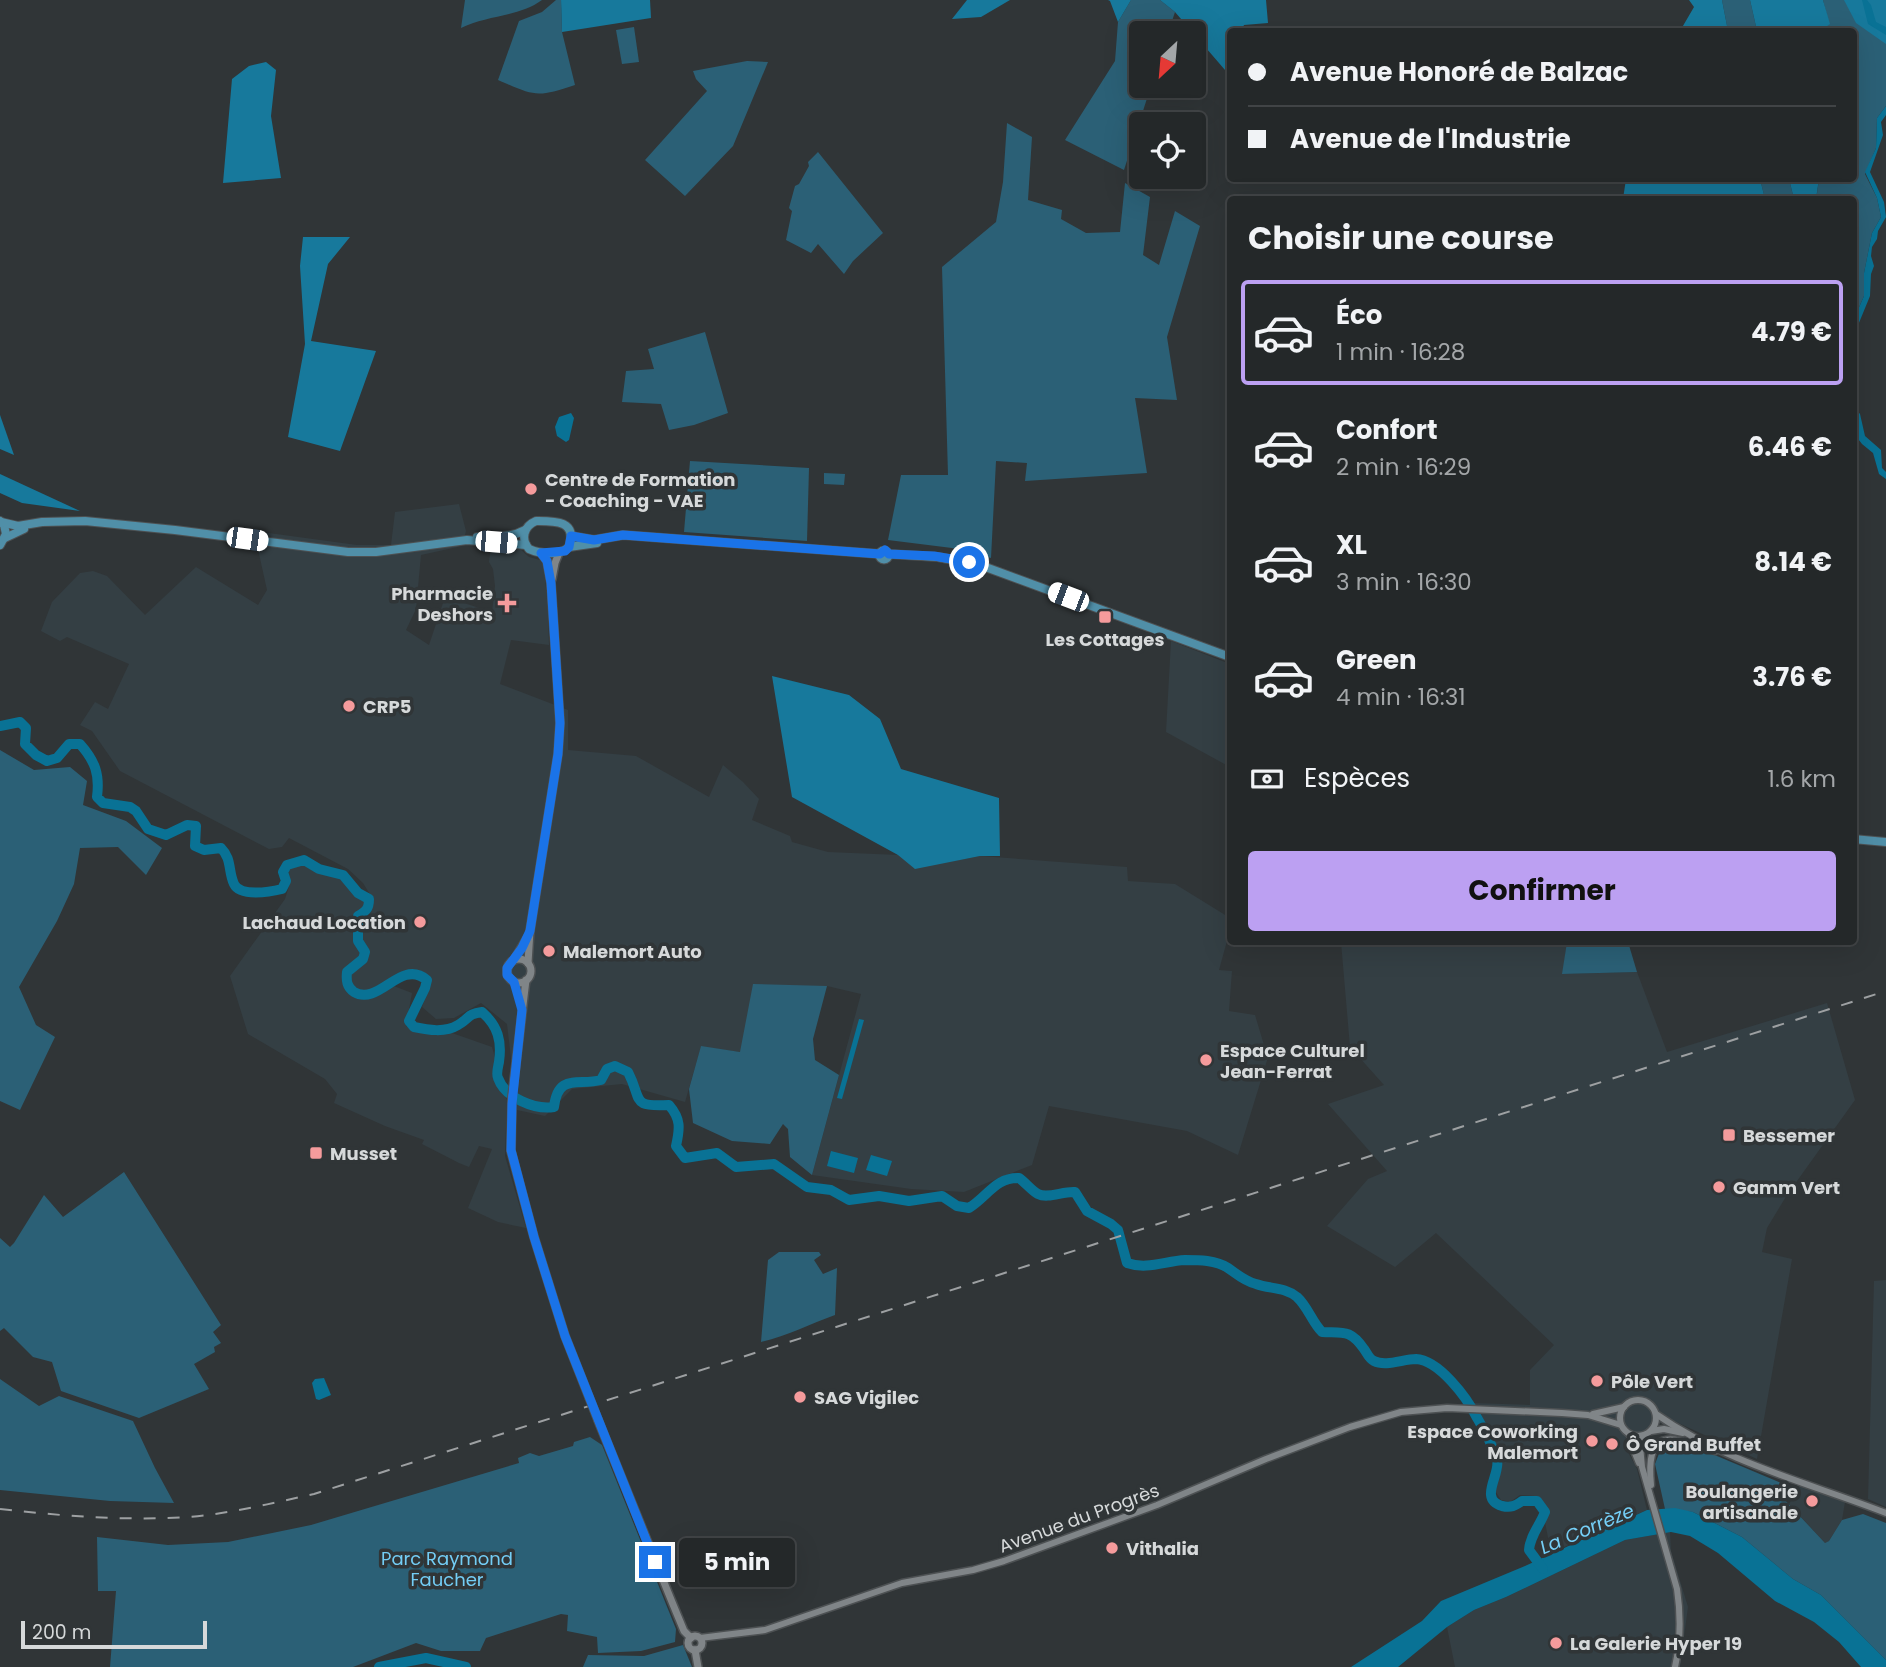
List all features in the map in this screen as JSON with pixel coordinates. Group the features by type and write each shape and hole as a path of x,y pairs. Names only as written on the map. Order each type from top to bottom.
{"main road":[{"path":"1,521 12,526 85,522 149,527 376,552 492,535 509,537 526,530 536,521 557,522 570,529 569,547"},
{"path":"1,521 6,530 3,541"},
{"path":"3,541 19,530 51,523"},
{"path":"526,530 526,545"},
{"path":"571,536 585,540 623,535 938,557 980,565 1227,656"},
{"path":"467,540 526,545 541,553 559,553 569,547 585,546 607,538"},
{"path":"541,553 547,561 551,583 560,723 558,754 530,931 528,963 531,973 526,980 522,1010 512,1104 511,1150 565,1336 684,1631 691,1637 701,1638 701,1647 695,1650"},
{"path":"551,583 559,553"},
{"path":"1857,839 1886,842"},
{"path":"522,1010 514,982 507,971 508,964 522,948 530,931"},
{"path":"514,960 522,959 528,963"},
{"path":"514,982 526,980"},
{"path":"691,1637 689,1646 695,1650 698,1667"}],"street":[{"path":"1588,1415 1642,1401 1648,1403 1656,1414 1688,1434 1732,1455"},
{"path":"1621,1425 1621,1412 1624,1407"},
{"name":"Avenue du Progrès","path":"701,1638 765,1630 887,1588 1004,1561 1157,1505 1365,1421 1401,1412 1461,1408 1588,1415"},
{"path":"1656,1414 1655,1426 1640,1446 1642,1467 1677,1589 1681,1620 1675,1667"},
{"path":"1588,1415 1621,1425 1630,1434 1635,1457 1642,1467"},
{"path":"1630,1434 1664,1429 1688,1434"},
{"path":"1652,1501 1652,1450 1663,1440 1675,1438 1732,1455 1886,1513"}],"shaded area":[{"path":"561,0 650,0 651,18 562,32"},
{"path":"967,0 1010,0 981,17 952,19"},
{"path":"1108,0 1131,0 1118,22 1110,1"},
{"path":"1160,0 1266,0 1268,23 1227,28 1225,70 1206,48 1206,21 1183,21"},
{"path":"1689,0 1722,0 1727,28 1682,28 1694,7"},
{"path":"1750,0 1823,0 1830,24 1825,28 1756,28"},
{"path":"1844,0 1886,0 1886,44 1856,23"},
{"path":"1862,0 1867,0 1871,5 1876,22 1886,27 1886,35 1868,24"},
{"path":"266,62 276,70 271,116 281,178 223,183 232,79 249,66"},
{"path":"1886,106 1886,115 1881,122 1883,135 1870,172 1884,202 1886,217 1872,247 1874,266 1870,296 1857,328 1857,312 1864,296 1864,273 1872,233 1881,217 1877,198 1865,172 1876,148 1877,118"},
{"path":"1626,182 1761,182 1764,196 1623,196"},
{"path":"1790,182 1819,182 1816,196 1793,196"},
{"path":"303,237 350,237 328,264 311,341 376,351 340,451 288,437 305,344 300,266"},
{"path":"1857,411 1865,436 1881,450 1886,479 1879,474 1873,453 1857,438"},
{"path":"571,413 574,418 569,440 566,442 557,436 555,427 559,417"},
{"path":"0,415 14,455 0,449"},
{"path":"0,474 80,511 22,503 0,493"},
{"path":"459,504 466,531 462,546 421,555 416,609 406,630 429,645 445,597 492,612 495,586 493,569 489,562 491,546 521,550 544,565 549,645 511,640 500,684 568,710 568,750 636,756 709,797 723,765 759,799 752,820 790,836 792,842 828,852 899,855 915,868 980,856 1127,867 1128,881 1175,884 1227,916 1227,941 1219,970 1232,971 1229,1011 1255,1015 1269,1054 1238,1155 1187,1131 1049,1106 1032,1165 964,1192 911,1189 812,1175 861,994 827,986 740,1052 701,1047 685,1102 622,1084 572,1089 545,1116 517,1110 507,1024 481,1003 454,1018 436,1019 422,1007 431,982 421,973 407,972 367,993 353,986 350,980 351,972 367,959 370,951 362,940 362,918 370,913 372,906 371,896 363,883 348,869 289,838 282,847 269,849 120,771 92,731 80,725 95,702 108,709 129,664 67,637 60,641 41,631 52,602 80,573 93,571 107,576 145,615 196,567 258,605 267,590 254,531 357,545 391,545 395,512"},
{"path":"1171,641 1227,663 1227,765 1166,732"},
{"path":"772,676 849,695 880,719 901,769 999,798 1000,856 980,856 915,869 898,855 792,797"},
{"path":"303,865 318,873 340,878 357,896 366,901 364,908 354,915 353,942 361,953 344,971 344,983 349,989 357,996 368,997 391,985 412,993 406,1026 415,1031 452,1033 492,1047 507,1100 505,1156 526,1228 498,1222 468,1208 492,1149 479,1146 469,1167 459,1163 422,1144 424,1140 334,1103 337,1094 325,1079 248,1034 230,976 285,899 290,883 290,867"},
{"path":"1341,945 1567,945 1563,974 1637,972 1667,1052 1827,1003 1855,1100 1787,1195 1767,1228 1762,1252 1792,1259 1757,1459 1663,1416 1628,1452 1637,1469 1647,1510 1551,1553 1545,1522 1546,1509 1534,1496 1520,1495 1510,1502 1501,1500 1494,1489 1502,1468 1497,1445 1472,1403 1530,1405 1530,1370 1554,1345 1436,1233 1395,1267 1327,1226 1368,1179 1387,1171 1328,1104 1384,1085 1350,1047"},
{"path":"859,1019 864,1020 842,1099 837,1098"},
{"path":"831,1151 858,1158 854,1173 827,1166"},
{"path":"871,1155 892,1161 887,1176 866,1170"},
{"path":"1886,1280 1886,1507 1868,1499 1874,1281"},
{"path":"324,1378 331,1395 319,1400 316,1399 312,1383 315,1379"},
{"path":"1800,1486 1845,1502 1842,1520 1825,1543 1789,1504"},
{"path":"1675,1508 1693,1512 1742,1537 1793,1579 1821,1595 1886,1660 1886,1667 1861,1667 1839,1642 1814,1622 1775,1601 1718,1553 1690,1536 1671,1532 1625,1540 1474,1610 1447,1627 1398,1667 1351,1667 1422,1621 1441,1601 1647,1510"},
{"path":"1670,1532 1671,1551 1688,1607 1680,1667 1455,1667 1447,1627 1474,1610 1625,1540"}],"green space":[{"path":"465,0 542,0 523,10 461,28"},
{"path":"556,0 561,0 562,32 575,85 552,92 536,93 498,80 519,21 542,12"},
{"path":"1131,0 1160,0 1175,12 1172,21 1129,21 1129,98 1147,98 1143,112 1129,112 1129,154 1124,170 1065,140 1115,61 1118,22"},
{"path":"1722,0 1750,0 1756,28 1727,28"},
{"path":"1823,0 1886,0 1886,106 1877,118 1876,148 1865,174 1877,198 1881,217 1872,233 1864,273 1864,296 1857,312 1857,196 1817,196 1819,182 1857,182 1857,28 1824,28 1829,24"},
{"path":"634,27 639,62 622,64 616,30"},
{"path":"747,61 768,62 733,146 685,196 645,160 707,91 696,79 693,71"},
{"path":"1007,123 1032,137 1028,200 1062,210 1061,219 1086,233 1120,232 1125,183 1129,189 1136,189 1150,197 1143,255 1159,265 1175,211 1200,226 1167,337 1177,400 1135,398 1147,473 1025,481 1027,463 996,461 991,558 952,548 888,540 901,475 948,475 942,267 996,222 1003,182"},
{"path":"818,152 883,233 853,261 844,274 818,244 811,253 786,240 792,211 789,208 795,186 799,184 809,166 808,162"},
{"path":"1761,182 1790,182 1793,196 1764,196"},
{"path":"705,332 728,413 694,425 669,430 661,404 622,402 626,371 654,369 648,349"},
{"path":"690,461 809,468 807,541 684,532"},
{"path":"824,473 845,474 844,485 824,484"},
{"path":"0,750 34,770 70,767 87,781 83,805 126,821 162,848 146,875 118,847 80,848 74,884 57,921 19,987 36,1025 55,1037 20,1110 0,1101"},
{"path":"1567,945 1629,945 1637,972 1562,974"},
{"path":"753,984 827,986 813,1039 815,1060 839,1075 812,1175 790,1157 788,1129 783,1124 770,1144 732,1141 693,1123 689,1089 701,1046 740,1052"},
{"path":"124,1172 221,1325 213,1332 221,1343 214,1347 215,1352 194,1364 209,1389 139,1418 61,1391 52,1362 33,1357 4,1328 0,1331 0,1238 10,1247 44,1195 63,1217"},
{"path":"779,1252 819,1252 821,1255 814,1260 823,1274 837,1268 835,1315 761,1342 768,1260"},
{"path":"0,1379 39,1406 59,1396 133,1421 174,1503 110,1501 0,1490"},
{"name":"Parc Raymond Faucher","path":"590,1437 602,1445 676,1629 675,1642 641,1651 598,1653 597,1637 567,1631 568,1615 561,1614 486,1638 480,1651 441,1651 416,1643 353,1667 110,1667 116,1591 98,1591 97,1537 168,1545 228,1542 311,1525 519,1463 518,1458 530,1453 539,1456 573,1446 574,1442"},
{"path":"1686,1443 1786,1485 1782,1497 1825,1543 1842,1520 1863,1514 1886,1523 1886,1660 1821,1595 1793,1579 1742,1537 1693,1512 1665,1509 1655,1464 1660,1451 1673,1444"},
{"path":"683,1645 692,1667 583,1667 588,1655 644,1656"}],"waterway":[{"path":"0,726 20,722 26,728 25,744 47,761 57,758 69,744 80,744 95,768 97,797 103,803 130,807 136,811 148,829 166,835 187,825 196,826 195,846 204,850 221,848 227,856 234,884 242,891 282,889 286,881 283,872 287,865 304,860 319,869 343,875 358,893 369,899 366,909 358,916 358,941 365,952 363,959 347,972 350,988 361,995 367,995 406,975 422,977 427,980 425,988 409,1021 419,1028 448,1029 471,1015 482,1012 495,1028 499,1041 498,1078 507,1091 522,1101 538,1107 554,1107 556,1096 565,1085 601,1080 607,1069 615,1066 628,1072 639,1100 648,1105 669,1105 673,1110 678,1124 676,1146 685,1158 717,1153 736,1167 774,1164 807,1187 831,1190 849,1200 879,1196 909,1201 942,1196 957,1206 969,1208 998,1184 1019,1178 1042,1195 1075,1192 1087,1211 1118,1230 1127,1263 1149,1265 1190,1260 1218,1263 1252,1283 1282,1290 1297,1297 1322,1332 1350,1335 1374,1361 1425,1361 1451,1381 1472,1408 1491,1443 1497,1460 1491,1492 1495,1503 1508,1507 1522,1501 1537,1501 1545,1512 1533,1535 1529,1550 1543,1569"},
{"name":"La Corrèze","path":"379,1667 426,1658 466,1667"}],"railway":[{"path":"0,1509 94,1517 187,1517 235,1511 314,1494 1886,991"}],"place":[{"name":"Centre de Formation - Coaching - VAE","path":"531,489"},
{"name":"Pharmacie Deshors","path":"507,603"},
{"name":"Les Cottages","path":"1105,617"},
{"name":"CRP5","path":"349,706"},
{"name":"Lachaud Location","path":"420,922"},
{"name":"Malemort Auto","path":"549,951"},
{"name":"Espace Culturel Jean-Ferrat","path":"1206,1060"},
{"name":"Bessemer","path":"1729,1135"},
{"name":"Musset","path":"316,1153"},
{"name":"Gamm Vert","path":"1719,1187"},
{"name":"Pôle Vert","path":"1597,1381"},
{"name":"SAG Vigilec","path":"800,1397"},
{"name":"Espace Coworking Malemort","path":"1592,1441"},
{"name":"Ô Grand Buffet","path":"1612,1444"},
{"name":"Boulangerie artisanale","path":"1812,1501"},
{"name":"Vithalia","path":"1112,1548"},
{"name":"La Galerie Hyper 19","path":"1556,1643"}],"route":[{"path":"655,1562 565,1336 534,1237 511,1150 512,1104 522,1010 514,982 507,975 507,968 522,948 530,931 558,754 560,723 558,657 551,583 547,561 541,553 565,551 569,547 571,536 594,540 623,535 880,554 885,550 889,554 934,556 969,562"}]}
